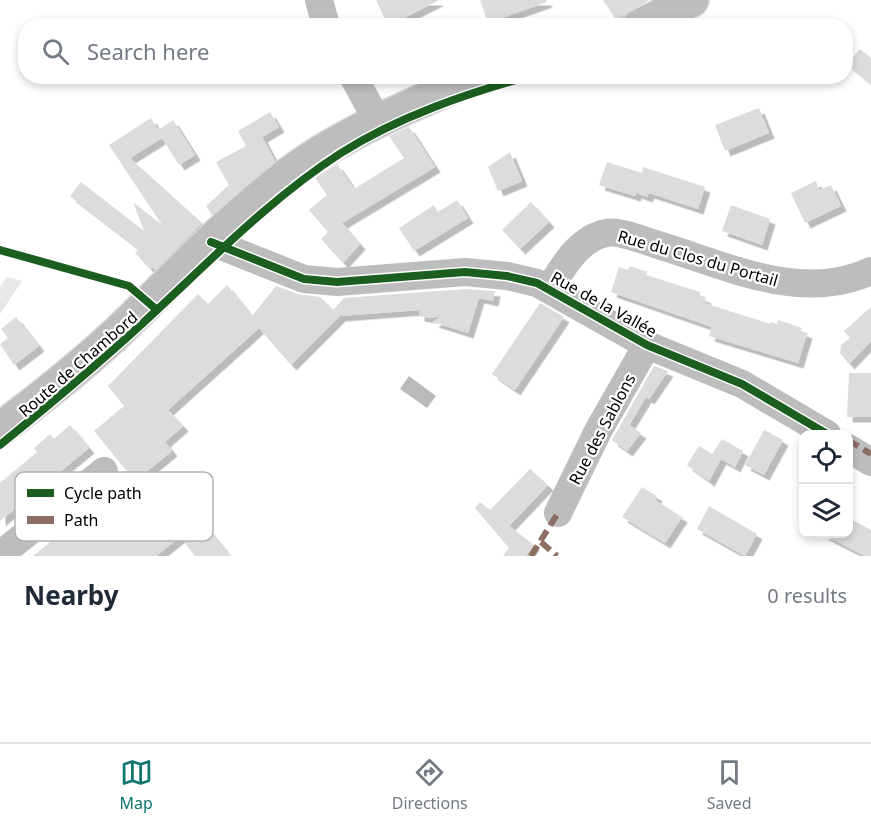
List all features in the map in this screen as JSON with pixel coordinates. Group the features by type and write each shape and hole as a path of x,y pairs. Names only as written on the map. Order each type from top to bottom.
{"main road":[{"path":"655,18 692,0"},
{"name":"Route de Chambord","path":"0,429 115,335 211,242 283,178 327,149 378,122 461,84"}],"street":[{"path":"319,0 324,18"},
{"path":"357,84 378,122"},
{"name":"Rue du Clos du Portail","path":"549,289 567,262 586,241 608,232 644,240 786,284 825,285 855,279 871,272"},
{"name":"Rue de la Vallée","path":"211,242 304,279 337,282 465,272 507,276 549,289 647,345 742,384 819,430"},
{"name":"Rue des Sablons","path":"558,513 598,431 647,345"},
{"path":"853,451 871,462"},
{"path":"0,555 17,541"}],"shaded area":[{"path":"7,277 22,281 0,314 0,286"},
{"path":"409,376 436,396 427,408 400,389"}],"building":[{"path":"376,0 439,0 404,18 384,18"},
{"path":"480,0 546,0 547,2 502,18 486,18"},
{"path":"603,0 649,0 619,18 615,18"},
{"path":"860,49 871,58 871,84 853,69 853,57"},
{"path":"759,108 769,133 725,151 715,125"},
{"path":"270,112 279,127 262,137 275,161 212,215 206,206 229,185 216,162 246,146 238,131"},
{"path":"151,118 158,130 173,120 195,155 179,165 162,138 130,158 202,223 155,270 153,267 150,269 135,253 139,249 70,196 81,182 144,231 133,202 162,225 109,145"},
{"path":"409,127 435,167 342,223 360,244 343,263 321,239 328,232 309,210 327,195 315,178 337,164 354,189 404,158 389,136"},
{"path":"510,152 522,181 498,191 488,167"},
{"path":"607,162 642,173 643,167 705,187 698,209 649,193 647,197 636,193 635,196 599,185"},
{"path":"816,181 819,190 831,185 841,206 805,223 791,193"},
{"path":"457,200 468,218 414,251 399,228 434,205 438,212"},
{"path":"531,202 549,222 520,249 502,230"},
{"path":"731,205 770,219 762,245 722,231"},
{"path":"630,266 647,272 646,275 700,292 700,296 706,298 704,303 770,324 770,322 777,324 778,320 802,328 801,331 807,333 798,363 709,336 712,327 611,292 619,267 628,270"},
{"path":"227,285 252,316 276,286 298,294 320,297 333,310 344,298 465,289 495,291 493,301 479,298 468,333 433,322 441,316 431,318 419,316 419,310 340,316 291,365 259,328 168,410 183,426 165,442 172,451 146,472 128,472 94,431 124,406 108,386 198,294 208,304"},
{"path":"540,303 564,317 515,390 492,374"},
{"path":"871,307 871,341 849,364 840,353 841,345 850,338 844,331"},
{"path":"16,317 39,346 14,365 0,344 8,338 1,329"},
{"path":"654,366 668,371 649,399 646,397 629,425 641,433 627,451 612,440"},
{"path":"849,373 871,373 871,417 847,417"},
{"path":"70,425 89,448 60,472 15,472 15,509 0,521 0,483 37,452 34,448 50,434 54,439"},
{"path":"764,430 783,440 764,475 745,465"},
{"path":"722,439 743,451 735,467 721,459 709,481 687,465 699,446 712,454"},
{"path":"530,469 548,485 509,526 534,545 526,556 503,556 509,548 475,508 480,502 490,510"},
{"path":"642,487 657,496 655,500 682,517 665,543 622,517"},
{"path":"709,506 757,534 745,556 697,529"},
{"path":"853,520 871,530 871,556 865,556 830,538 853,538"},
{"path":"213,535 230,556 195,556 183,541 213,541"},
{"path":"51,541 175,541 156,556 33,556"}],"marked path":[{"path":"853,443 871,454"},
{"path":"531,556 558,513"},
{"path":"541,542 557,556"}],"cycle path":[{"path":"0,445 119,344 269,207 316,170 385,128 457,99 504,84"},
{"path":"211,242 304,279 337,282 465,272 507,276 537,283 647,345 742,384 820,430"},
{"path":"0,250 129,286 157,310"}]}
